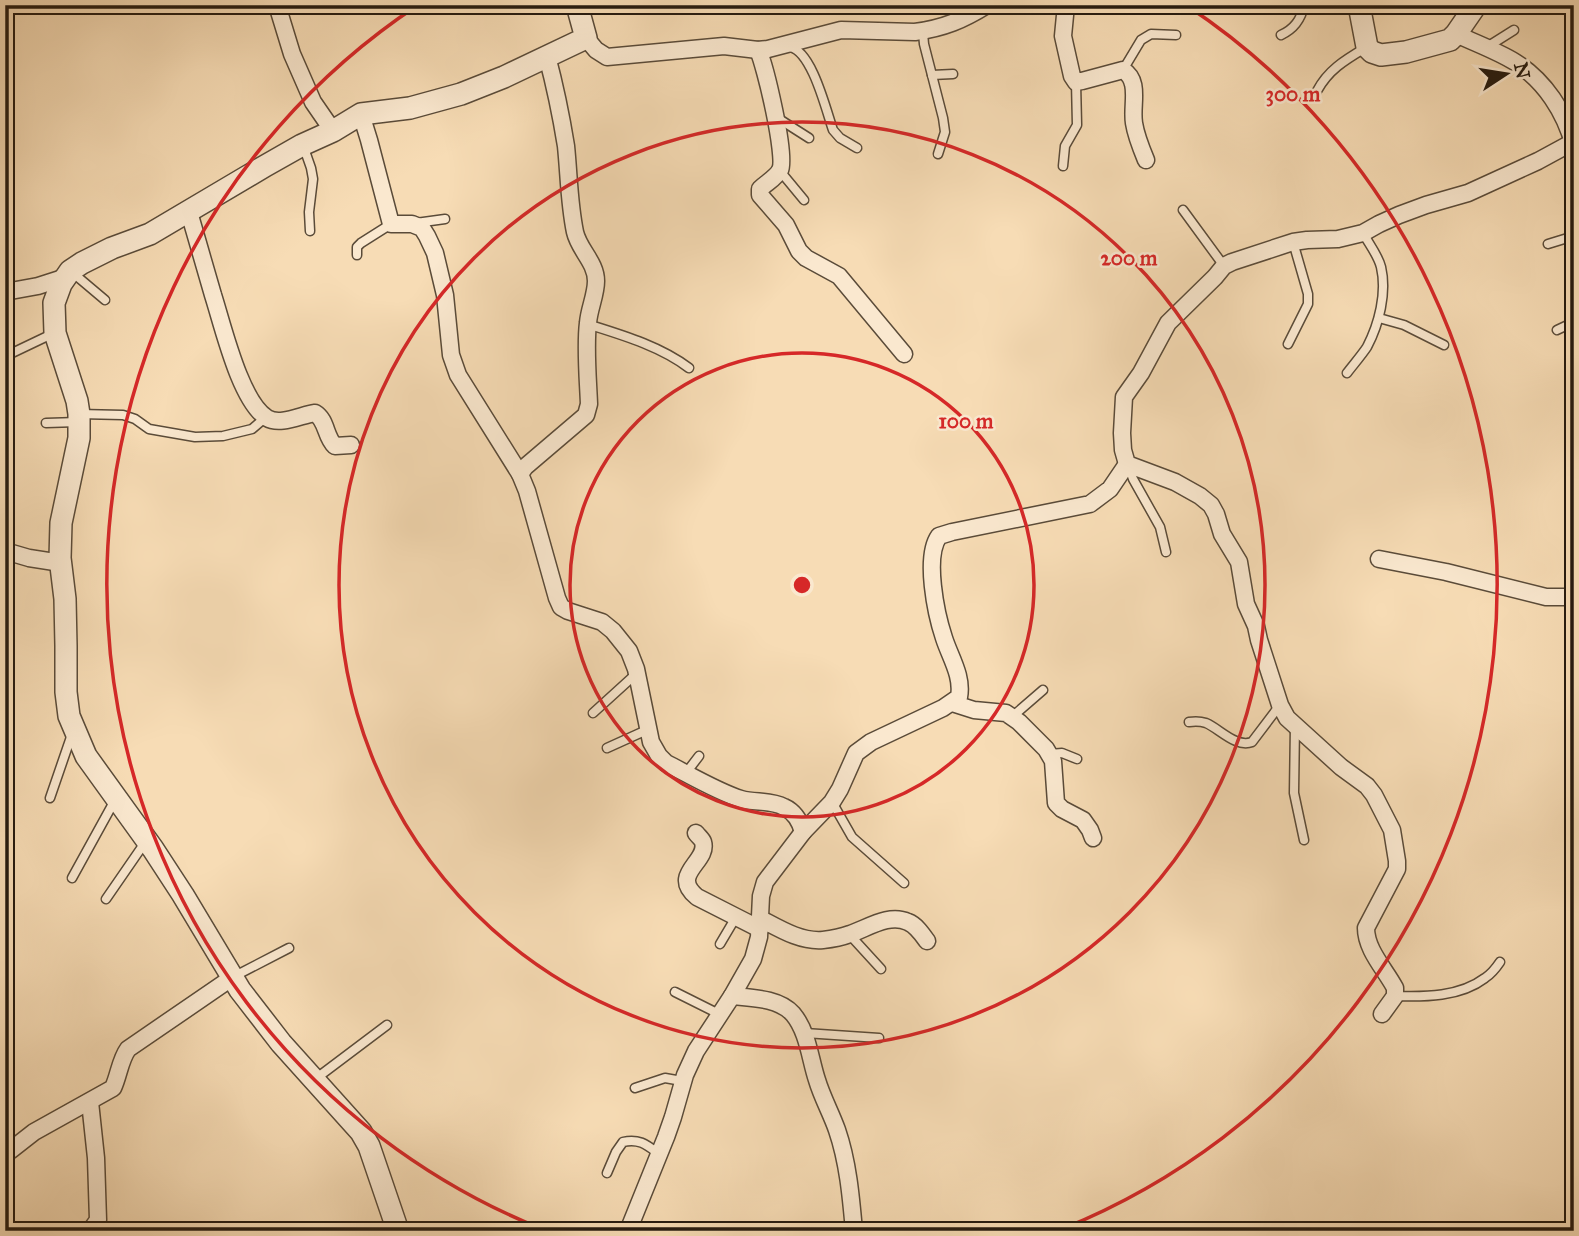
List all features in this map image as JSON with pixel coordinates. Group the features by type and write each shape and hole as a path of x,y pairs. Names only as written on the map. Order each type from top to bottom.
{"street":[{"path":"277,5 292,54 313,102 333,131"},
{"path":"577,5 586,38 596,50 607,57 724,46 758,50 780,47 841,30 917,32 950,25 987,5"},
{"path":"1066,5 1063,36 1072,76 1076,82 1123,70 1129,74 1133,84 1133,119 1146,160"},
{"path":"1359,5 1367,47 1381,55 1406,52 1450,40 1476,5"},
{"path":"1382,1014 1395,996 1395,988 1370,947 1366,928 1396,869 1392,830 1367,786 1341,767 1287,718 1280,705 1247,604 1239,562 1222,534 1211,505 1174,482 1127,464 1122,433 1124,397 1141,373 1168,324 1224,266 1243,257 1293,242 1338,239 1363,233 1399,215 1468,193 1573,144 1563,115 1552,97 1534,77 1515,62 1456,34"},
{"path":"5,292 38,286 68,274 112,247 150,234 302,145 361,114 411,108 461,94 586,38"},
{"path":"758,50 763,61 781,152 780,171 760,189 760,195 786,225 799,251 839,276 904,354"},
{"path":"520,474 586,415 589,404 587,324 596,282 594,271 576,236 562,124 547,56"},
{"path":"361,114 391,224 412,224 422,228 435,253 445,295 451,355 458,375 520,474 561,607 602,622 629,651 637,672 654,750 666,763 740,799 775,803 785,807 800,822 803,832"},
{"path":"189,212 231,354 253,403 266,417 276,421 315,413 320,416 335,446 351,445"},
{"path":"68,274 54,303 55,333 77,401 79,418 79,438 61,523 69,716 86,757 183,895 240,990 281,1044 361,1132 369,1146 398,1231"},
{"path":"628,1231 673,1117 682,1081 696,1051 753,959 765,882 803,832 832,802 856,753 862,747 952,703 959,697 954,664 941,630 932,583 935,542 939,536 1090,504 1110,489 1127,464"},
{"path":"5,551 61,563"},
{"path":"1379,559 1446,572 1546,597 1574,597"},
{"path":"952,703 1013,716 1053,761 1056,803 1083,820 1093,838"},
{"path":"696,833 703,842 703,848 688,876 690,890 697,897 736,917 809,940 849,934 882,921 906,920 928,941"},
{"path":"5,1152 34,1132 113,1088 128,1049 233,977"},
{"path":"732,996 759,998 781,1006 792,1013 803,1032 817,1082 837,1129 844,1154 854,1231"},
{"path":"90,1102 96,1158 98,1220 90,1231"}],"lane":[{"path":"1280,35 1289,31 1301,18 1304,5"},
{"path":"1486,48 1514,30"},
{"path":"917,32 923,33 943,118 945,132 938,154"},
{"path":"1123,70 1141,40 1151,34 1176,35"},
{"path":"780,47 794,47 802,53 810,65 834,130 840,138 857,148"},
{"path":"1317,90 1324,78 1340,63 1367,47"},
{"path":"932,75 953,74"},
{"path":"1063,166 1065,146 1077,125 1076,82"},
{"path":"775,116 809,138"},
{"path":"302,145 312,168 310,231"},
{"path":"780,171 804,200"},
{"path":"1183,210 1224,266"},
{"path":"412,224 445,219"},
{"path":"357,256 357,247 391,224"},
{"path":"1347,373 1366,347 1379,318 1382,300 1381,267 1363,233"},
{"path":"1548,244 1574,236"},
{"path":"1287,344 1308,304 1308,295 1293,242"},
{"path":"68,274 105,300"},
{"path":"1379,318 1404,325 1444,345"},
{"path":"1557,330 1574,322"},
{"path":"587,324 635,340 679,360 689,368"},
{"path":"10,354 55,333"},
{"path":"46,423 122,415 135,419 149,429 195,437 223,436 252,429 266,417"},
{"path":"1127,464 1160,527 1166,552"},
{"path":"593,713 637,672"},
{"path":"1013,716 1043,690"},
{"path":"1189,722 1203,722 1246,744 1252,742 1280,705"},
{"path":"1295,725 1294,793 1304,841"},
{"path":"50,798 74,728"},
{"path":"607,748 649,729"},
{"path":"1049,754 1062,754 1077,759"},
{"path":"686,773 699,756"},
{"path":"72,878 116,797"},
{"path":"832,802 852,837 904,883"},
{"path":"106,899 146,840"},
{"path":"720,944 736,917"},
{"path":"849,934 881,969"},
{"path":"233,977 289,948"},
{"path":"1395,996 1423,996 1459,990 1488,976 1500,962"},
{"path":"675,992 719,1014"},
{"path":"314,1080 387,1025"},
{"path":"803,1032 878,1038"},
{"path":"635,1088 665,1078 682,1081"},
{"path":"607,1173 623,1142 643,1142 659,1154"}]}
